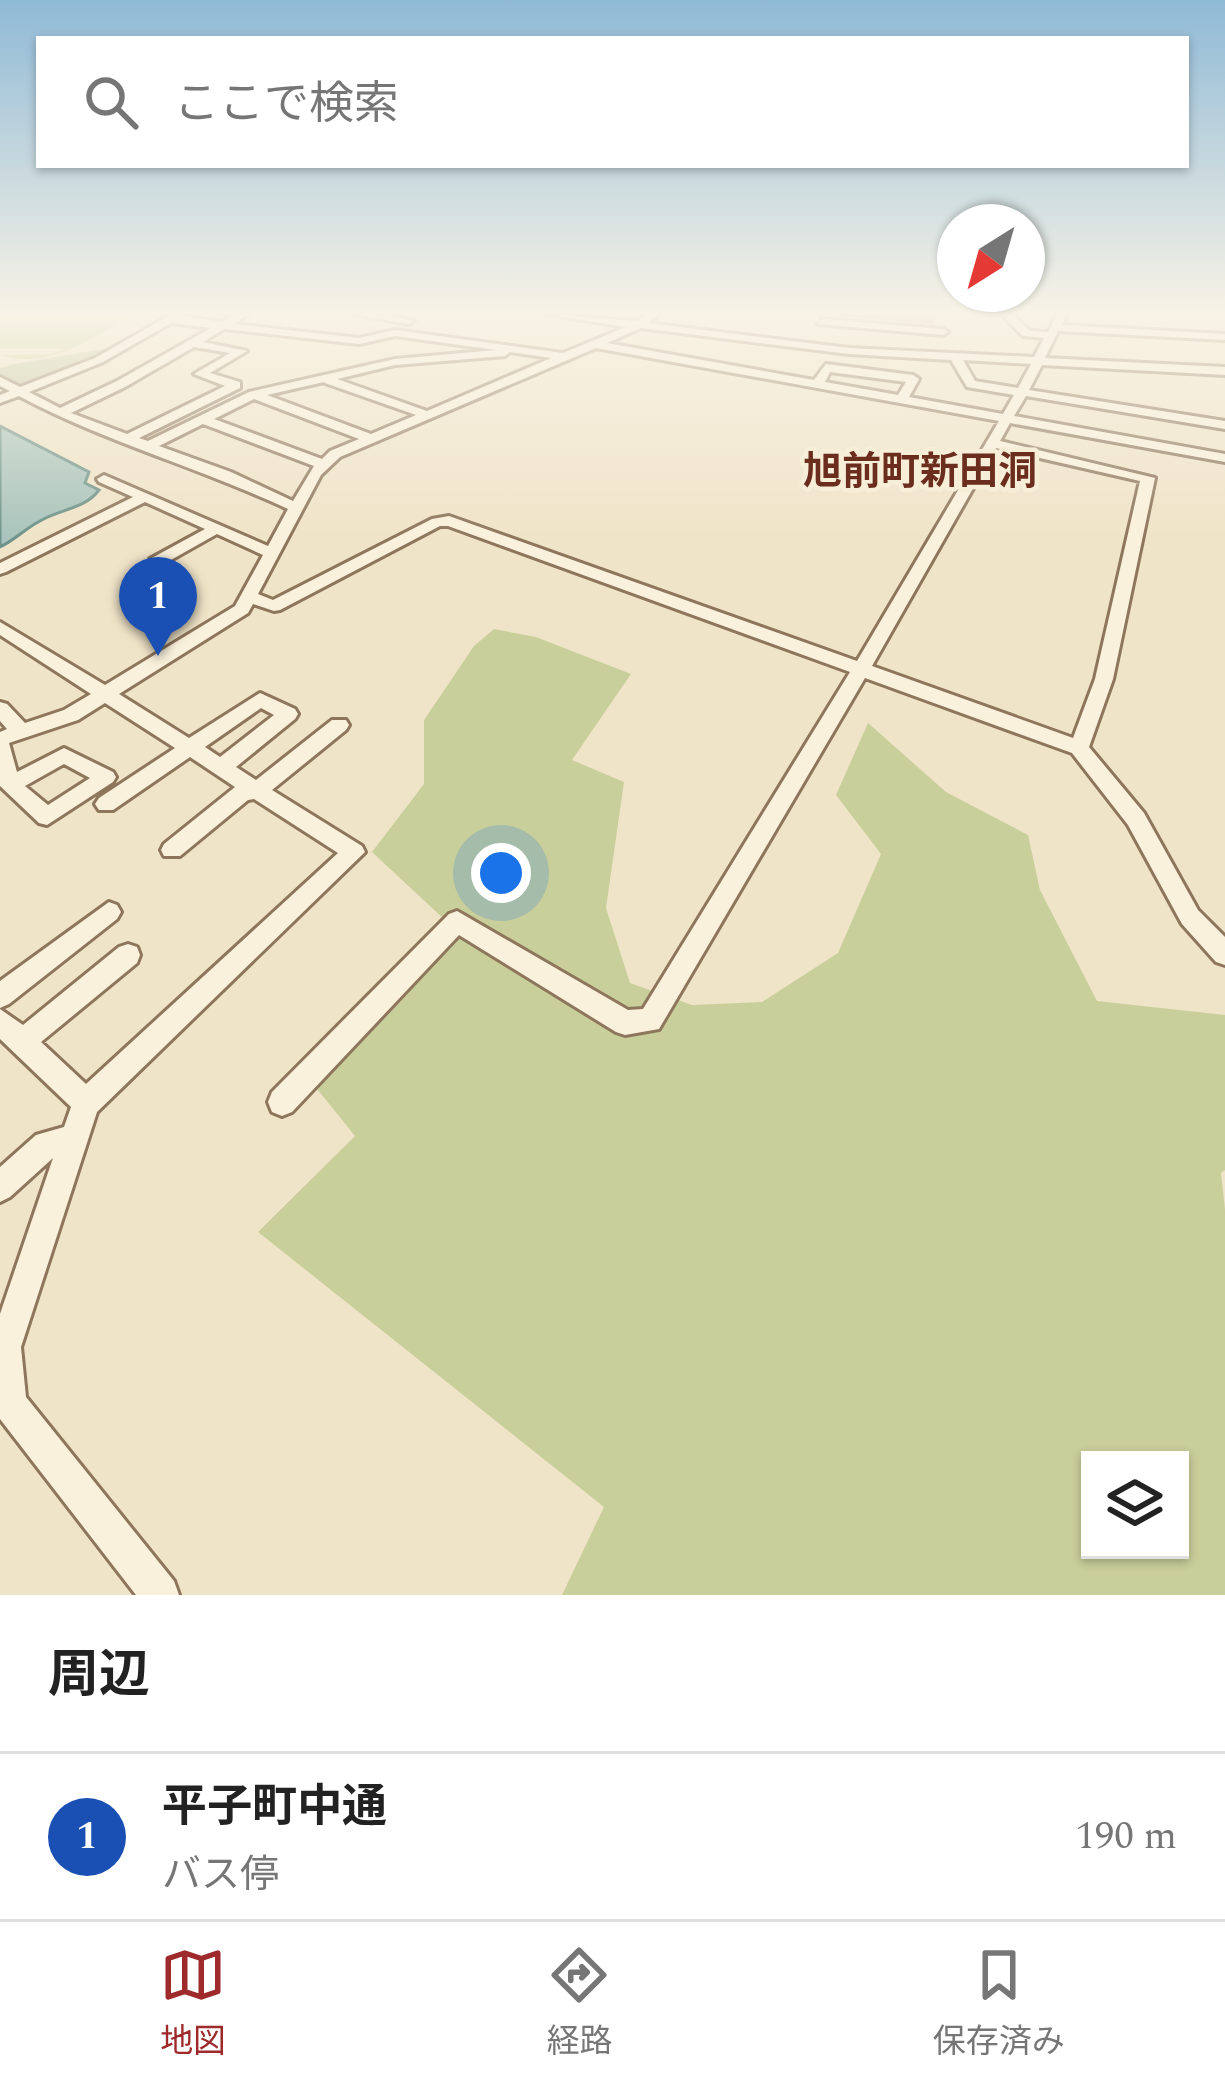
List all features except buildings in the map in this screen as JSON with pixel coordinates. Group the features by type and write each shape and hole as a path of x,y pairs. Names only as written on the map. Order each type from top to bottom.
{"street":[{"path":"13,388 125,440 150,445 297,508"},
{"path":"0,399 32,388"},
{"path":"60,412 107,388"},
{"path":"125,440 229,388"},
{"path":"150,445 253,395 284,388"},
{"path":"354,388 427,415"},
{"path":"10,785 0,742 70,715 242,609 322,464 369,438 487,388"},
{"path":"847,388 1225,458"},
{"path":"902,399 908,388"},
{"path":"1001,388 1222,419"},
{"path":"282,1102 457,922 625,1023 650,1020 1024,388"},
{"path":"253,395 369,438"},
{"path":"202,419 322,464"},
{"path":"990,442 1148,478 1104,679 1079,748"},
{"path":"104,479 274,554"},
{"path":"0,569 146,496"},
{"path":"251,597 274,606 437,522 448,521 1079,748 1136,819 1190,916 1225,954"},
{"path":"156,562 214,530"},
{"path":"0,627 354,853 86,1102 5,1347 9,1403 160,1595"},
{"path":"106,804 260,700 288,714 220,768"},
{"path":"0,709 21,732"},
{"path":"172,850 243,792 256,791 340,725"},
{"path":"0,996 109,912"},
{"path":"86,1102 11,1032 128,955"},
{"path":"0,1187 46,1145 72,1139"}],"green space":[{"path":"494,629 536,637 631,674 572,760 624,782 606,908 630,983 692,1005 762,1002 838,953 881,854 836,795 868,723 946,792 1028,835 1040,890 1097,1001 1225,1015 1225,1170 1221,1173 1225,1209 1225,1595 562,1595 604,1507 258,1232 355,1136 309,1079 446,921 372,852 424,784 424,720 474,646"}],"water":[{"path":"0,426 89,472 85,483 99,490 0,547"}],"place":[{"name":"平子町中通","path":"158,656"}],"district":[{"name":"旭前町新田洞","path":"920,472"}]}
